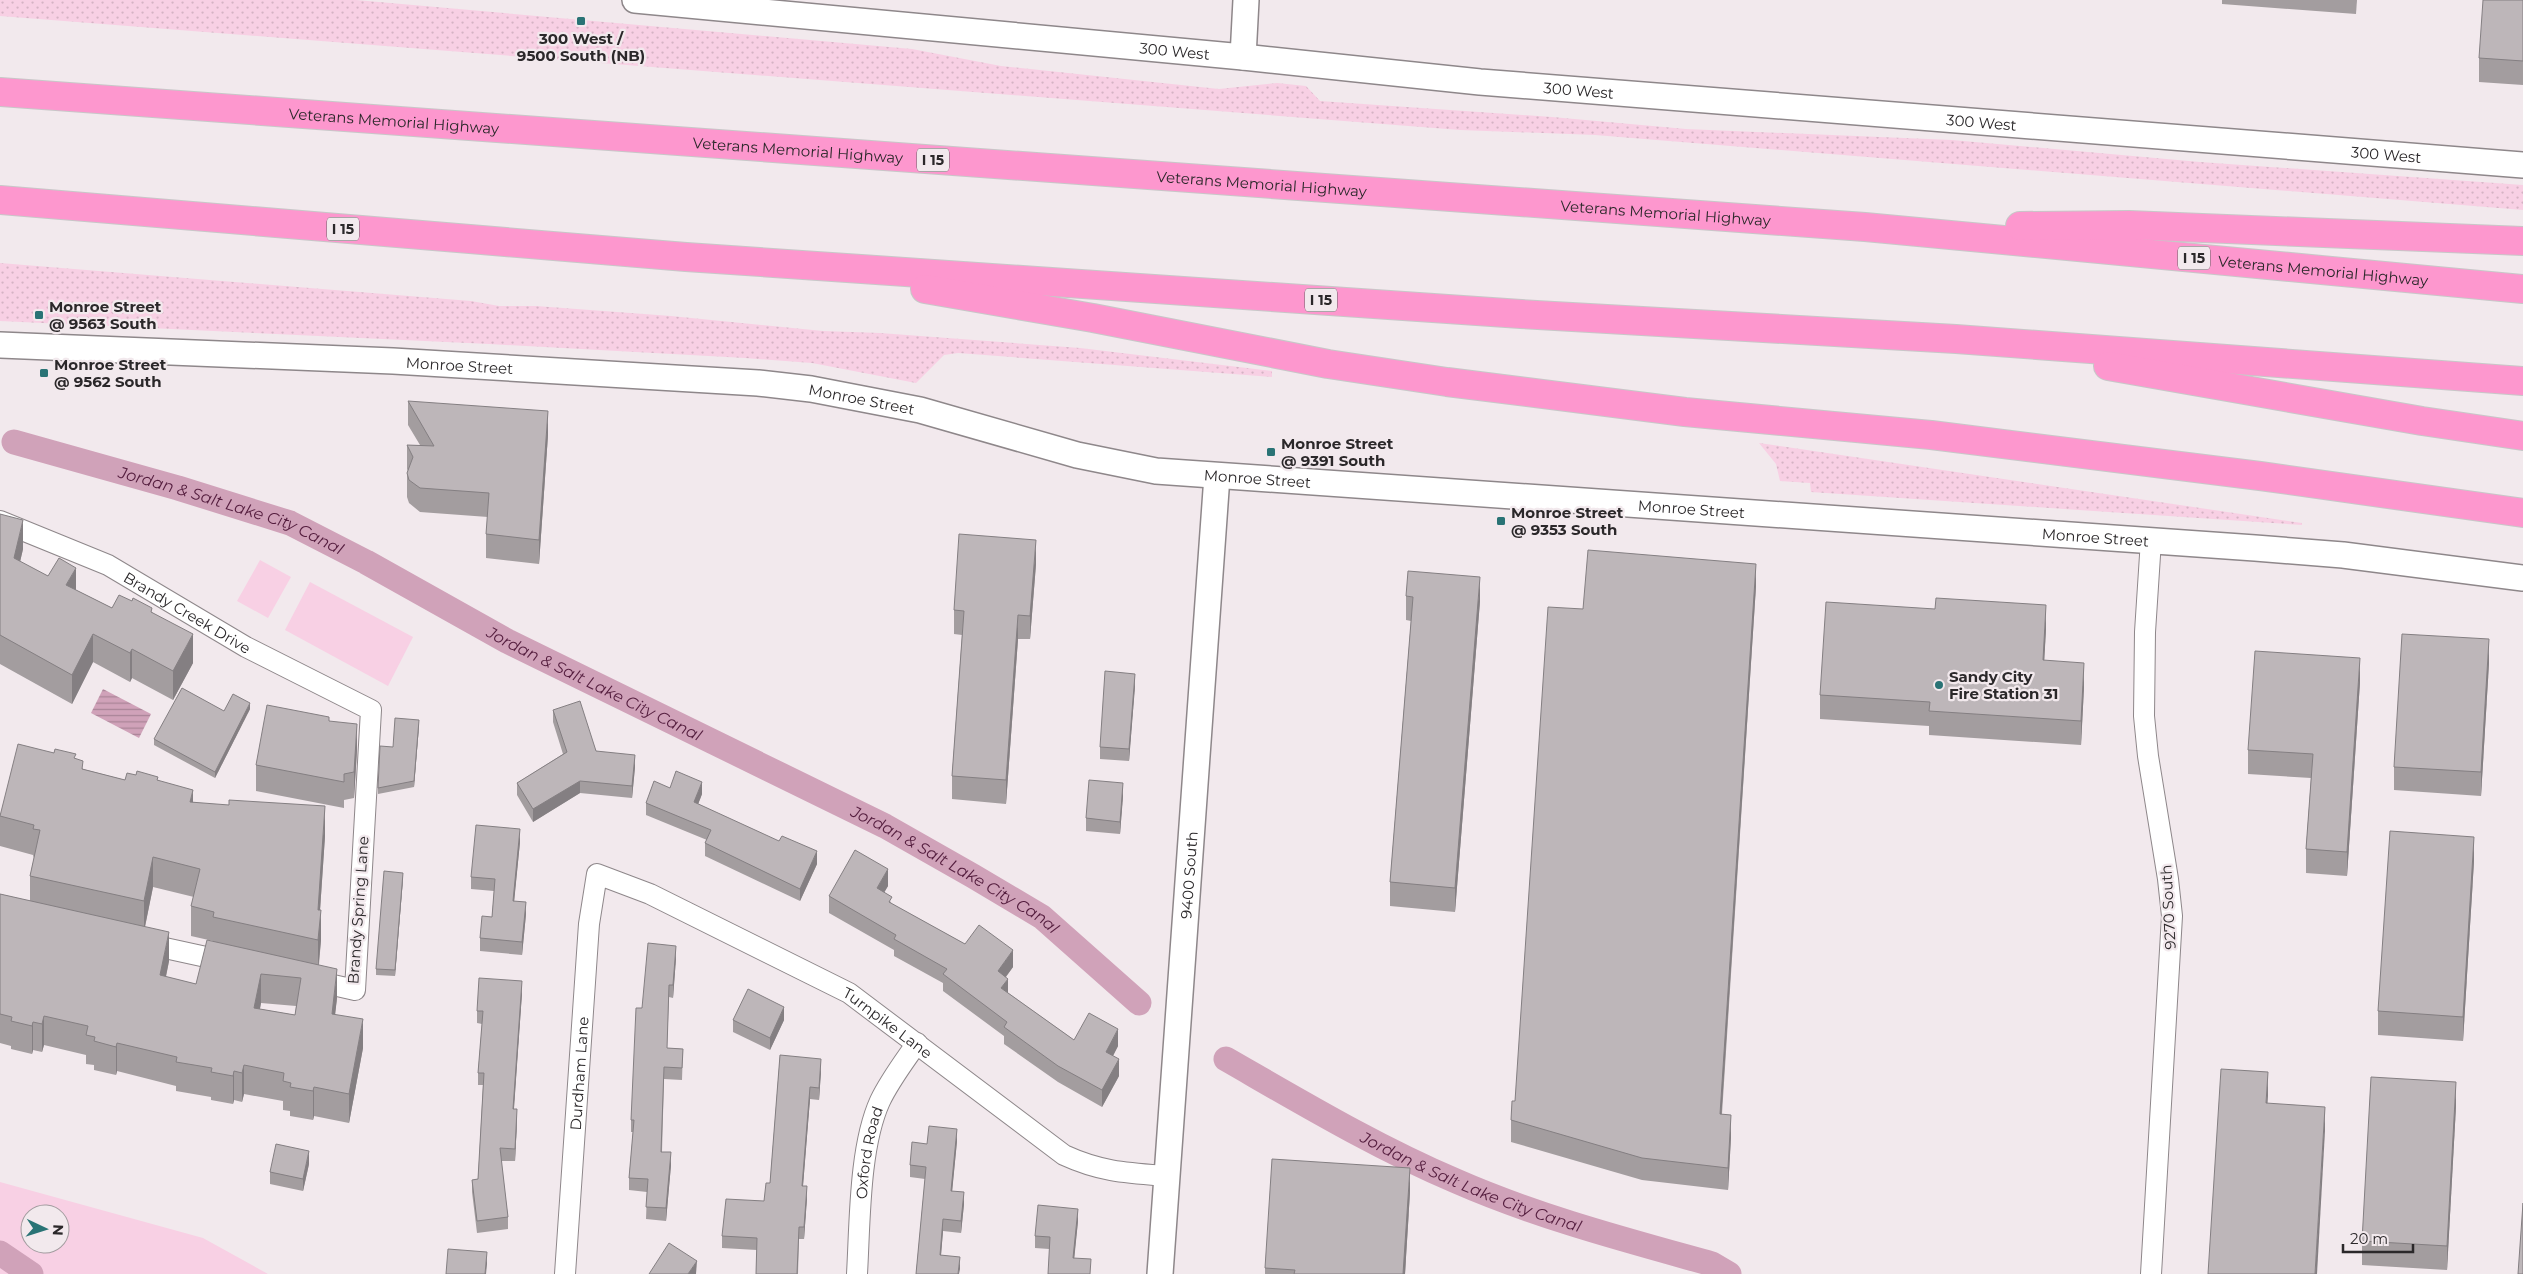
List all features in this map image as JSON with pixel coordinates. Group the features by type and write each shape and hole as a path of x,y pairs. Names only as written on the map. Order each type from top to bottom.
{"highway":[{"name":"Veterans Memorial Highway","path":"0,92 1865,227 2523,289"},
{"name":"I 15","path":"0,200 686,257 1511,313 1956,339 2523,381"},
{"path":"1865,227 2129,225 2523,241"},
{"path":"686,257 958,293 1328,364 1446,382 1685,412 1931,435 2270,477 2523,513"},
{"path":"1956,339 2422,421 2523,436"}],"street":[{"name":"300 West","path":"635,0 804,14 1480,82 2523,165"},
{"path":"1243,57 1246,0"},
{"name":"Monroe Street","path":"0,345 393,361 758,383 811,389 920,410 1077,455 1156,471 2343,555 2523,578"},
{"name":"9400 South","path":"1160,1274 1217,476"},
{"name":"Brandy Creek Drive","path":"0,521 108,565 246,647 371,710"},
{"name":"9270 South","path":"2151,540 2145,632 2144,716 2148,756 2168,879 2172,916 2151,1274"},
{"name":"Brandy Spring Lane","path":"288,975 355,990 371,710"},
{"name":"Turnpike Lane","path":"596,874 650,894 849,993 1038,1138 1064,1155 1090,1166 1119,1173 1167,1176"},
{"name":"Durdham Lane","path":"565,1274 589,924 596,874"},
{"path":"125,939 249,967"},
{"name":"Oxford Road","path":"857,1274 863,1180 869,1140 880,1103 896,1072 917,1044"}],"shaded area":[{"path":"0,0 356,0 912,49 1001,66 1219,89 1277,83 1306,86 1320,101 1552,117 1686,129 1952,140 2200,162 2523,185 2523,210 1595,135 1460,130 0,16"},
{"path":"0,263 471,301 499,306 536,306 671,316 823,331 880,333 1080,348 1272,371 1272,377 958,353 944,355 916,383 812,363 745,358 0,321"},
{"path":"1759,443 2302,523 2302,525 1811,492 1810,483 1780,481 1776,464"},
{"path":"260,560 291,577 268,618 237,601"},
{"path":"310,582 413,637 388,686 285,630"},
{"path":"103,689 151,714 139,738 91,713"},
{"path":"0,1182 203,1238 268,1274 0,1274"}],"building":[{"path":"2483,0 2523,0 2523,61 2479,58"},
{"path":"408,401 548,411 539,540 486,534 489,493 420,488 409,480 407,473 413,457 407,445 434,446"},
{"path":"0,514 23,520 14,558 48,576 59,558 76,568 66,585 112,608 119,595 132,601 133,598 152,608 151,612 193,634 173,671 132,649 130,653 93,634 72,675 0,635"},
{"path":"959,534 1036,540 1030,616 1018,615 1006,780 952,776 964,611 954,610"},
{"path":"1588,550 1756,564 1720,1114 1731,1115 1728,1168 1642,1158 1511,1120 1512,1101 1515,1101 1548,607 1583,609"},
{"path":"1408,571 1480,577 1455,888 1390,882 1413,597 1406,596"},
{"name":"Sandy City Fire Station 31","path":"1936,598 2046,605 2043,660 2084,663 2081,721 1929,711 1930,702 1820,695 1826,602 1935,609"},
{"path":"2402,634 2489,639 2481,772 2394,767"},
{"path":"2255,651 2360,658 2347,852 2306,849 2313,754 2248,750"},
{"path":"1105,671 1135,674 1129,749 1100,747"},
{"path":"182,688 224,711 233,694 250,703 215,772 154,739"},
{"path":"580,701 596,751 635,755 632,786 580,781 533,809 517,783 567,752 553,710"},
{"path":"267,705 329,717 329,721 357,724 354,772 344,774 344,782 256,765"},
{"path":"395,718 419,720 414,781 378,788 380,746 393,747"},
{"path":"18,744 54,753 55,749 76,754 74,758 83,761 82,769 125,780 127,773 136,775 137,771 158,777 157,780 193,790 190,802 229,805 229,800 325,806 318,910 321,910 318,940 213,917 214,912 191,906 200,869 153,857 144,901 30,876 40,830 33,829 34,825 0,816"},
{"path":"676,771 702,782 694,802 779,841 782,836 817,851 800,889 705,843 711,830 646,803 654,781 670,788"},
{"path":"1089,780 1123,783 1120,822 1086,818"},
{"path":"476,825 520,829 513,901 526,902 522,942 480,938 482,916 492,917 495,879 471,877"},
{"path":"2390,831 2474,837 2463,1017 2378,1011"},
{"path":"855,850 888,869 877,888 892,897 889,902 965,944 979,925 1013,950 998,971 1008,979 1001,988 1074,1040 1089,1013 1118,1029 1106,1052 1119,1059 1102,1090 1058,1066 1004,1027 1007,1022 943,974 947,969 894,939 896,935 829,896"},
{"path":"384,871 403,873 395,970 376,969"},
{"path":"0,894 169,932 160,975 196,984 207,940 337,969 332,1014 363,1019 349,1094 314,1087 313,1091 290,1087 291,1083 283,1081 284,1073 244,1065 242,1073 234,1071 233,1076 211,1072 212,1068 176,1062 177,1057 117,1043 116,1047 94,1041 95,1037 86,1035 88,1026 44,1016 42,1024 33,1022 32,1026 11,1021 12,1017 0,1014","holes":["261,974 301,978 295,1015 254,1008"]},
{"path":"648,943 676,946 673,985 669,985 667,1048 683,1049 682,1068 664,1067 661,1152 671,1152 666,1208 646,1207 648,1179 629,1178 634,1120 631,1120 636,1008 642,1008"},
{"path":"479,978 522,981 513,1109 517,1109 515,1149 500,1148 508,1217 477,1221 472,1180 478,1179 484,1073 478,1073 483,1011 477,1011"},
{"path":"748,989 784,1007 770,1038 733,1020"},
{"path":"780,1055 821,1059 819,1088 810,1087 802,1186 807,1186 804,1227 799,1227 797,1274 756,1274 757,1238 722,1236 726,1199 764,1201 766,1183 770,1183"},
{"path":"2221,1069 2268,1072 2266,1103 2325,1107 2315,1274 2208,1274"},
{"path":"2371,1077 2456,1082 2447,1246 2362,1241"},
{"path":"929,1126 957,1129 951,1191 964,1192 961,1221 943,1219 940,1255 960,1257 958,1274 916,1274 926,1167 910,1165 912,1142 927,1144"},
{"path":"276,1144 309,1151 303,1179 270,1172"},
{"path":"1272,1159 1410,1168 1403,1274 1294,1274 1295,1270 1265,1268"},
{"path":"2523,1203 2523,1274 2518,1274"},
{"path":"1038,1205 1078,1209 1073,1258 1091,1259 1090,1274 1048,1274 1050,1237 1035,1236"},
{"path":"669,1243 697,1261 688,1274 649,1274"},
{"path":"448,1249 487,1252 485,1274 446,1274"}],"waterway":[{"name":"Jordan & Salt Lake City Canal","path":"14,442 178,488 290,523 366,562 507,641 885,826 1042,917 1139,1003"},
{"name":"Jordan & Salt Lake City Canal","path":"1226,1059 1368,1139 1456,1181 1550,1217 1712,1264 1729,1274"},
{"path":"0,1253 31,1274"}],"place":[{"name":"300 West / 9500 South (NB)","path":"581,21"},
{"name":"Monroe Street @ 9563 South","path":"39,315"},
{"name":"Monroe Street @ 9562 South","path":"44,373"},
{"name":"Monroe Street @ 9391 South","path":"1271,452"},
{"name":"Monroe Street @ 9353 South","path":"1501,521"},
{"name":"Sandy City Fire Station 31","path":"1939,685"}]}
